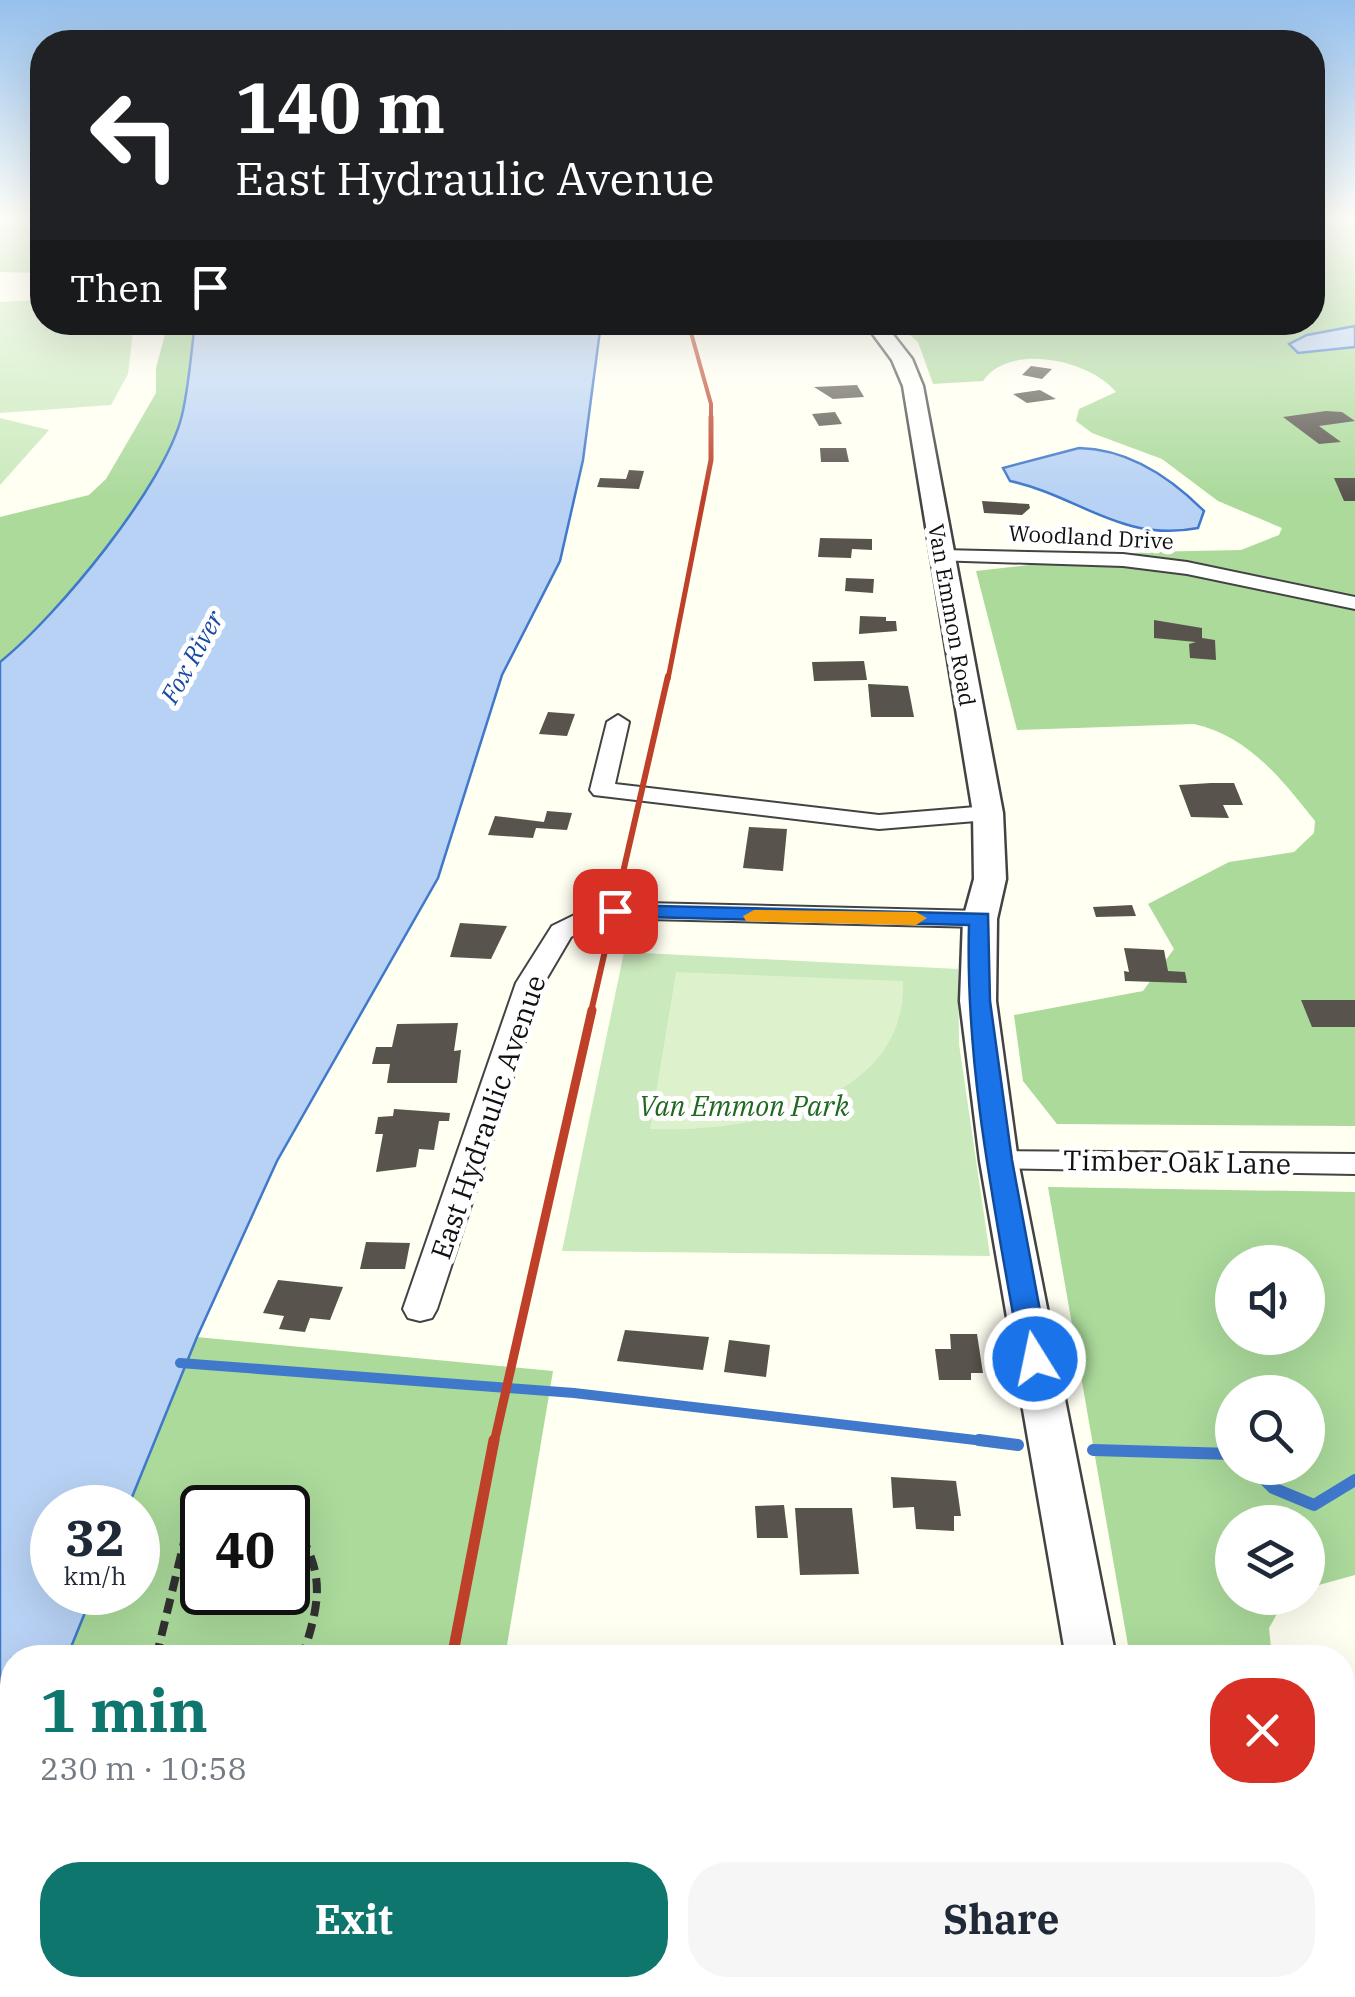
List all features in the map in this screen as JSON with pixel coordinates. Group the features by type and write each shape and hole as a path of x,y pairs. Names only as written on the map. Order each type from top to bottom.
{"street":[{"name":"Van Emmon Road","path":"883,335 902,360 913,386 988,813 990,878 980,919 978,1001 1000,1160 1089,1645"},
{"name":"Woodland Drive","path":"941,556 1123,560 1186,568 1355,603"},
{"path":"618,722 602,790 879,822 988,813"},
{"name":"East Hydraulic Avenue","path":"420,1309 530,983 561,932 601,910 980,919"},
{"name":"Timber Oak Lane","path":"1000,1160 1355,1164"}],"path":[{"path":"306,1645 320,1604 316,1557 310,1548"},
{"path":"159,1645 180,1559"}],"green space":[{"path":"0,311 30,311 30,335 133,335 128,374 111,405 0,413"},
{"path":"1325,311 1355,311 1355,326 1325,332"},
{"path":"165,335 193,335 182,415 154,477 78,582 0,662 0,517 89,495 106,479 156,393 156,368"},
{"path":"910,335 1307,335 1298,353 1355,347 1355,1126 1057,1124 1023,1081 1014,1015 1143,991 1174,949 1148,904 1229,862 1294,852 1314,833 1315,821 1262,761 1231,738 1194,724 1017,730 976,571 1143,552 1241,550 1279,535 1282,528 1218,501 1162,459 1092,433 1076,421 1079,409 1116,392 1088,371 1050,360 1030,359 995,369 983,381 933,384 918,342"},
{"path":"0,418 49,430 0,485"},
{"name":"Van Emmon Park","path":"624,952 958,969 959,1044 990,1256 562,1251"},
{"path":"676,972 903,981 897,1023 879,1057 850,1083 813,1103 772,1117 729,1125 650,1129"},
{"path":"1048,1187 1355,1192 1355,1575 1325,1583 1325,1505 1215,1505 1215,1615 1276,1615 1269,1628 1271,1645 1128,1645"},
{"path":"197,1337 553,1371 507,1645 72,1645 84,1615 160,1615 160,1485 137,1485"}],"water":[{"path":"1355,326 1355,347 1298,353 1289,344 1307,335 1325,335 1325,332"},
{"name":"Fox River","path":"194,335 599,335 583,460 560,561 502,675 438,878 277,1161 197,1337 137,1485 30,1485 30,1615 84,1615 72,1645 0,1645 0,662 50,614 106,548 154,477 182,415"},
{"path":"1079,448 1115,454 1163,477 1204,511 1198,528 1171,531 1123,524 1010,481 1003,468"}],"building":[{"path":"1031,366 1052,369 1042,379 1022,375"},
{"path":"857,385 864,397 833,399 814,387"},
{"path":"1040,390 1056,399 1027,403 1013,394"},
{"path":"835,412 842,424 819,426 812,414"},
{"path":"1342,412 1355,421 1319,426 1341,442 1319,444 1283,417"},
{"path":"820,448 846,448 849,462 821,462"},
{"path":"629,470 644,471 639,489 597,487 600,478 626,479"},
{"path":"1334,478 1355,478 1355,501 1344,501"},
{"path":"982,501 1029,504 1030,508 1022,515 984,513"},
{"path":"820,538 872,539 872,550 852,549 851,558 818,557"},
{"path":"846,578 874,579 873,593 845,591"},
{"path":"860,616 896,621 897,631 859,634"},
{"path":"1154,620 1202,628 1202,638 1215,640 1216,660 1190,658 1189,644 1196,642 1154,638"},
{"path":"864,661 867,680 814,681 812,662"},
{"path":"868,684 908,686 914,717 871,717"},
{"path":"548,712 575,714 567,736 539,734"},
{"path":"1234,783 1243,805 1223,805 1229,818 1191,817 1179,785"},
{"path":"547,811 572,813 567,830 536,828 533,838 488,835 495,816 544,822"},
{"path":"749,827 787,829 783,871 743,868"},
{"path":"1132,905 1136,916 1096,917 1093,907"},
{"path":"460,923 507,926 491,959 450,957"},
{"path":"1124,948 1164,950 1168,971 1185,972 1187,983 1125,981 1124,971 1129,972"},
{"path":"1301,1000 1355,1000 1355,1027 1312,1027"},
{"path":"458,1023 454,1051 461,1050 457,1083 387,1083 390,1064 372,1064 376,1047 392,1047 397,1024"},
{"path":"394,1109 450,1113 449,1121 439,1121 434,1150 419,1149 416,1167 376,1172 383,1134 375,1134 378,1117 393,1116"},
{"path":"366,1242 410,1243 405,1269 360,1269"},
{"path":"278,1280 343,1287 330,1320 310,1318 305,1332 279,1329 284,1316 263,1313"},
{"path":"625,1330 709,1337 703,1370 617,1361"},
{"path":"950,1334 977,1334 983,1373 971,1373 971,1380 939,1380 935,1349 951,1349"},
{"path":"729,1340 770,1345 766,1377 724,1372"},
{"path":"891,1477 956,1481 961,1516 954,1516 954,1531 916,1529 914,1507 893,1508"},
{"path":"784,1505 788,1538 757,1538 755,1506"},
{"path":"795,1508 852,1508 859,1574 800,1575"}],"waterway":[{"path":"180,1363 574,1393 1001,1443"},
{"path":"979,1440 1018,1445"},
{"path":"1093,1450 1215,1454"},
{"path":"1270,1485 1314,1505 1355,1480"}],"railway":[{"path":"668,679 711,460 711,404 692,335"},
{"path":"591,1012 668,676"},
{"path":"494,1443 592,1010"},
{"path":"455,1645 494,1440"}],"slow traffic":[{"path":"754,916 916,918"}],"route":[{"path":"615,911 980,919 978,1001 1000,1160 1035,1359"}]}
